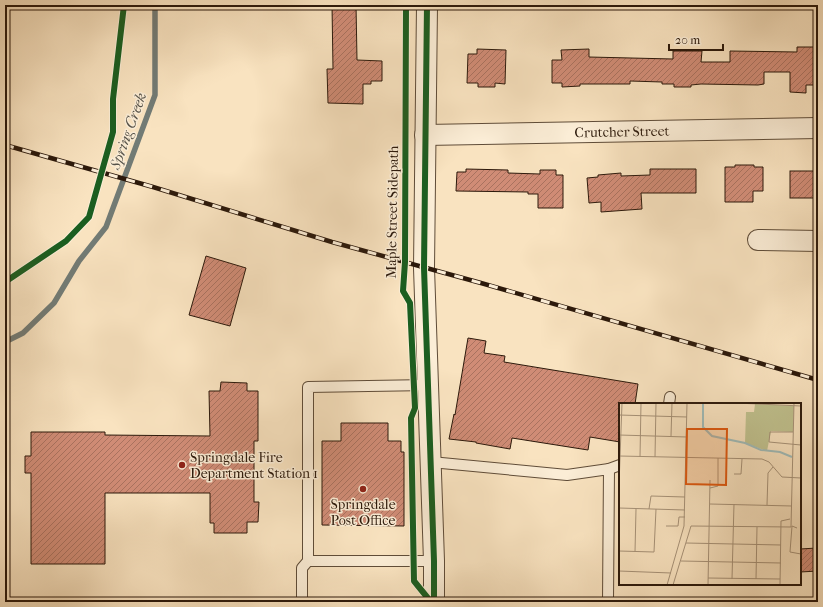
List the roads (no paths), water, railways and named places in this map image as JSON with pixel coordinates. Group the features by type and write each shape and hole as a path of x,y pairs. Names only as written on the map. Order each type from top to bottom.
{"street":[{"path":"427,5 424,268 434,561 434,602"},
{"name":"Crutcher Street","path":"425,135 818,128"},
{"path":"758,240 818,240"}],"lane":[{"path":"302,602 302,568 308,561 308,387 428,385"},
{"path":"431,462 567,475 609,470 619,465"},
{"path":"608,602 609,470"},
{"path":"308,561 434,561"}],"waterway":[{"name":"Spring Creek","path":"5,342 23,333 54,303 79,261 106,227 155,95 155,5"}],"railway":[{"path":"5,145 153,187 332,242 481,283 818,380"}],"place":[{"name":"Springdale Fire Department Station 1","path":"182,465"},
{"name":"Springdale Post Office","path":"363,489"}]}
